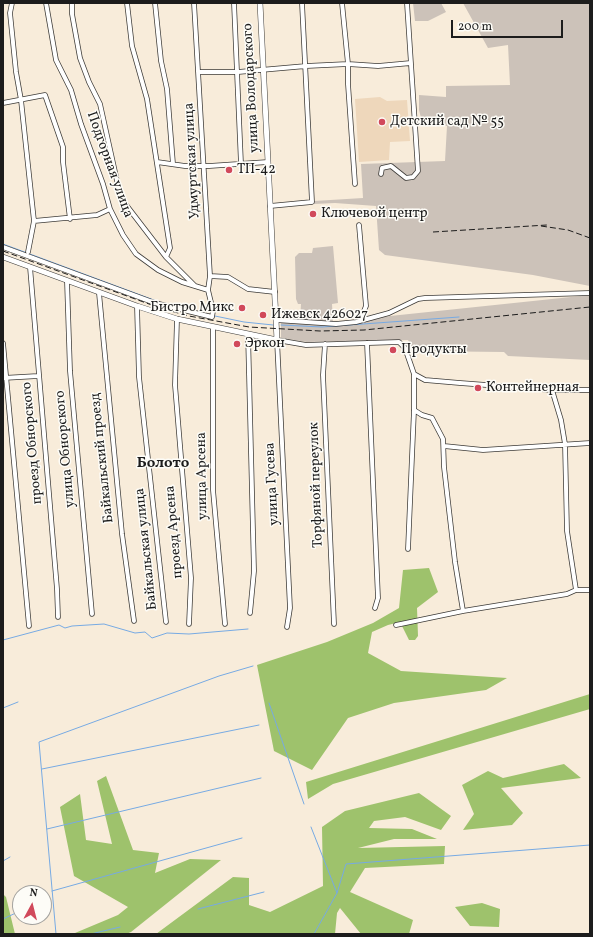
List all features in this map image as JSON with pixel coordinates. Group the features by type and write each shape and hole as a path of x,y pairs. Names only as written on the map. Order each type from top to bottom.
{"street":[{"path":"12,3 10,13 34,221 28,252"},
{"name":"Подгорная улица","path":"46,3 56,60 71,90 110,209 123,235 136,254 158,270 196,287 208,290"},
{"path":"72,3 80,58 89,82 100,104 119,190 126,206 166,257 196,287"},
{"path":"127,3 132,46 147,99 157,162 170,248 166,257"},
{"path":"155,3 161,61 167,89 173,164"},
{"name":"Удмуртская улица","path":"3,247 155,303 212,317 213,310 208,290 210,276 194,3"},
{"path":"234,3 241,164"},
{"name":"улица Володарского","path":"260,3 277,340"},
{"path":"270,206 312,202 302,3"},
{"path":"342,3 348,64 355,184"},
{"path":"381,174 382,168 391,166 406,178 413,177 417,174 418,162 407,3"},
{"path":"199,72 238,72 348,64 378,66 411,63"},
{"path":"3,103 45,95 63,147 63,162 70,219"},
{"path":"157,162 204,166 268,162"},
{"path":"34,221 70,219 97,215 110,209"},
{"path":"359,225 366,306 360,321"},
{"path":"3,257 137,306 177,319 213,327 306,345 398,342 408,353 414,374 414,410 408,549"},
{"name":"проезд Обнорского","path":"30,267 38,376 58,589 58,617"},
{"path":"210,276 228,277 248,289 275,292"},
{"name":"улица Обнорского","path":"66,281 70,372 92,614"},
{"name":"Байкальский проезд","path":"99,293 122,534 134,621"},
{"path":"276,320 336,324 360,321 389,314 418,299 425,298 590,293"},
{"name":"Байкальская улица","path":"137,306 139,377 166,622"},
{"name":"проезд Арсена","path":"177,319 175,385 191,578 189,624"},
{"name":"улица Арсена","path":"213,327 213,490 224,624"},
{"path":"248,334 254,571 250,613"},
{"name":"улица Гусева","path":"277,340 290,608 287,627"},
{"path":"3,343 4,378 29,626"},
{"path":"367,343 378,598 375,608"},
{"name":"Торфяной переулок","path":"326,344 323,375 334,624"},
{"path":"414,374 425,380 552,390 590,390"},
{"path":"4,378 38,376"},
{"path":"552,390 561,420 565,444 567,531 576,590"},
{"path":"414,410 422,415 432,418 443,439 444,466 455,562 463,611"},
{"path":"444,446 483,450 590,443"},
{"path":"396,625 463,611 567,594 576,590 581,592 590,590"}],"shaded area":[{"path":"413,3 441,3 446,12 428,21 415,21"},
{"path":"463,3 590,3 590,286 533,275 385,255 379,250 376,206 335,203 314,204 314,201 363,198 361,164 445,161 447,126 422,122 419,110 419,95 446,97 446,86 510,85 508,45 488,48"},
{"name":"Детский сад № 55","path":"380,97 387,101 407,100 410,141 390,142 389,160 359,162 355,99"},
{"path":"333,246 338,303 332,304 333,322 590,295 590,360 508,356 504,352 414,351 408,340 307,342 281,338 281,321 300,320 301,304 298,304 296,299 295,257 299,253 312,253 313,248"}],"green space":[{"path":"429,568 438,592 417,608 418,636 415,640 409,640 400,622 388,625 372,632 368,653 401,671 507,678 486,690 394,703 348,718 312,770 274,751 257,665 327,642 373,623 399,608 403,570"},
{"path":"590,694 590,709 333,784 308,799 306,782"},
{"path":"564,764 581,778 501,788 523,813 512,825 463,830 474,814 462,785 488,771 503,778"},
{"path":"106,776 133,850 159,853 155,873 190,859 221,860 131,932 126,934 75,934 118,915 128,907 74,876 60,807 80,794 86,840 112,844 97,781"},
{"path":"419,793 451,816 441,830 405,817 374,821 369,828 412,829 437,839 394,839 358,848 445,846 444,864 365,868 350,892 413,920 409,934 361,934 340,908 337,913 335,934 156,934 233,877 249,878 249,905 270,912 323,886 322,827 345,811"},
{"path":"3,894 6,897 15,934 3,934"},
{"path":"482,903 500,909 499,927 470,926 455,907"}],"waterway":[{"path":"3,244 162,303"},
{"path":"215,316 244,322 273,325"},
{"path":"281,325 322,327 459,317"},
{"path":"3,640 59,625 65,628 72,626 104,624 135,633 145,632 152,638 167,633 189,634 248,629"},
{"path":"56,934 39,742 219,676 253,666"},
{"path":"3,708 18,702"},
{"path":"269,703 304,804"},
{"path":"42,769 259,725"},
{"path":"47,829 261,778"},
{"path":"311,827 337,893 314,934"},
{"path":"52,891 242,838"},
{"path":"337,893 346,864 590,845"},
{"path":"3,861 10,857"},
{"path":"198,909 264,892"},
{"path":"3,919 12,915"},
{"path":"91,934 120,927"}],"railway":[{"path":"433,232 547,225"},
{"path":"541,226 568,230 590,238"},
{"path":"3,251 160,308 189,316 249,327 320,331 364,330 590,307"}],"place":[{"name":"Детский сад № 55","path":"382,122"},
{"name":"ТП-42","path":"229,170"},
{"name":"Ключевой центр","path":"313,214"},
{"name":"Бистро Микс","path":"242,308"},
{"name":"Ижевск 426027","path":"263,315"},
{"name":"Эркон","path":"237,344"},
{"name":"Продукты","path":"393,350"},
{"name":"Контейнерная","path":"478,388"}],"district":[{"name":"Болото","path":"163,464"}]}
